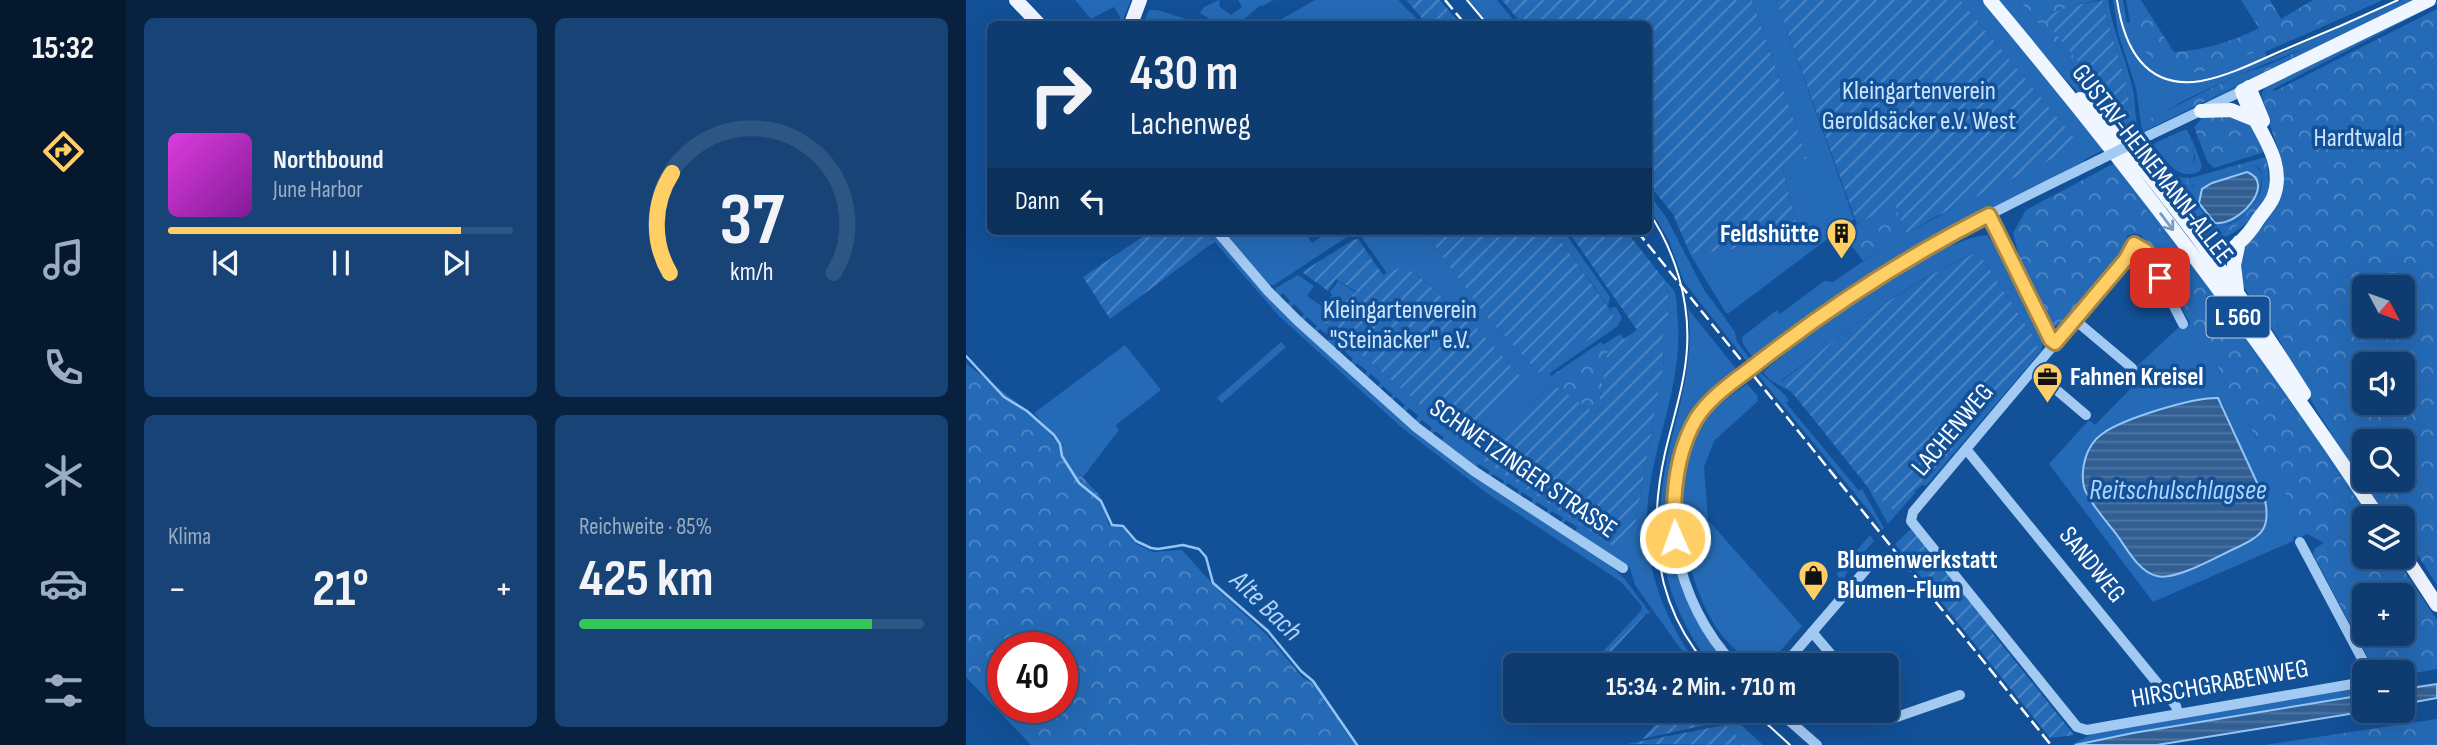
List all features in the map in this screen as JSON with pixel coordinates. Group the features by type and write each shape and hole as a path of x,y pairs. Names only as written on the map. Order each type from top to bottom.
{"main road":[{"path":"1016,0 1036,21"},
{"path":"1132,21 1140,0"},
{"name":"GUSTAV-HEINEMANN-ALLEE","path":"1990,0 2237,292 2290,371 2333,448"},
{"path":"2245,89 2429,0"},
{"name":"GUSTAV-HEINEMANN-ALLEE","path":"2038,57 2115,134 2195,235 2208,260 2333,448"},
{"path":"2245,89 2253,119 2270,148"},
{"path":"2208,260 2239,242 2254,229 2276,189 2277,174 2260,112 2245,89"},
{"path":"2201,111 2231,110 2253,119"},
{"path":"2208,260 2224,243 2258,220"},
{"path":"2195,235 2207,242 2224,243"},
{"path":"2237,292 2234,257 2239,242"},
{"name":"L 560","path":"2333,448 2371,506"},
{"path":"2413,569 2437,605"}],"street":[{"path":"1726,653 1705,626 1689,591 1677,552 1674,517 1677,474 1687,439 1703,410 1766,357 1869,284 1933,245 2245,89"},
{"path":"1989,215 2051,340 2055,343"},
{"name":"SCHWETZINGER STRASSE","path":"1220,235 1268,291 1298,321 1416,426 1474,471 1623,568"},
{"name":"LACHENWEG","path":"2083,730 2074,724 1911,521 1913,512 2126,259 2134,244 2146,251 2183,324"},
{"path":"2075,320 2132,368"},
{"path":"2033,370 2086,415"},
{"name":"SANDWEG","path":"1966,449 2169,696 2178,714"},
{"path":"2300,542 2363,660"},
{"path":"1794,653 1875,559"},
{"path":"1812,632 1830,653"},
{"name":"HIRSCHGRABENWEG","path":"2083,730 2352,684"},
{"path":"1899,716 1959,695"},
{"path":"1794,723 1817,745"},
{"path":"1796,723 1799,727"}],"green space":[{"path":"1075,0 1131,0 1122,21 1118,21 1120,17 1114,7 1091,19"},
{"path":"1219,0 1220,7 1231,15 1242,7 1238,0 1273,0 1261,5 1242,21 1213,21 1200,13 1204,7"},
{"path":"1315,0 1398,0 1419,21 1278,21"},
{"path":"1406,0 1440,0 1458,21 1424,21"},
{"path":"1469,0 1497,0 1514,21 1486,21"},
{"path":"1502,0 1752,0 1807,158 1782,166 1796,222 1803,234 1727,250 1690,254 1673,214 1652,189 1652,21 1520,21"},
{"path":"1752,0 1776,0 1854,219 1726,313 1690,254 1727,250 1802,234 1796,222 1782,165 1807,158"},
{"name":"Kleingartenverein Geroldsäcker e.V. West","path":"1776,0 1960,0 2080,145 1935,217 1907,234 1894,204 1857,224"},
{"path":"1960,0 1985,0 2105,149 2084,160 2085,162 1956,226 1900,259 1753,358 1743,344 1742,337 1777,310 1780,314 1824,281 1833,282 1922,225 2079,145"},
{"path":"1997,0 2019,0 2130,137 2125,139 2065,79"},
{"path":"2019,0 2098,0 2072,6 2101,90 2135,134 2130,137"},
{"path":"2103,0 2108,0 2130,79 2140,133 2135,134 2123,74"},
{"path":"2103,0 2123,74 2135,134 2043,17 2072,6"},
{"path":"2113,0 2123,0 2127,23 2130,22 2126,0 2141,0 2149,13 2135,24 2139,42 2203,70 2263,48 2373,0 2383,0 2265,52 2268,59 2402,0 2419,0 2152,129 2347,31 2238,75 2183,101 2142,125 2142,132 2136,88 2118,33"},
{"path":"2241,0 2270,0 2281,19 2313,0 2373,0 2250,54 2197,72 2179,72 2160,65 2145,51 2136,34 2135,24 2139,18 2149,13 2174,52 2218,44 2259,28"},
{"path":"2437,1 2437,4 2273,89 2266,89 2264,108 2276,141 2262,106 2263,92 2266,86"},
{"name":"Hardtwald","path":"2437,9 2437,585 2415,551 2415,506 2385,506 2376,492 2415,492 2415,429 2352,429 2352,453 2278,328 2242,274 2242,257 2245,250 2272,213 2282,188 2283,167 2265,107 2266,89 2275,91"},
{"path":"1149,10 1157,10 1193,21 1144,21"},
{"path":"2345,30 2346,32 2143,132 2144,122 2238,75 2268,65"},
{"path":"2225,112 2251,124 2264,152 2214,168 2207,161 2194,127 2202,118"},
{"path":"2186,129 2191,137 2194,155 2190,168 2185,170 2178,169 2169,162 2155,143"},
{"path":"2192,138 2202,166 2200,171 2192,174 2178,172 2153,145 2155,143 2170,163 2194,163"},
{"path":"2149,146 2179,180 2184,192 2216,226 2233,223 2253,207 2260,192 2261,170 2254,165 2209,180 2195,193 2192,192 2194,183 2187,184 2187,179 2266,157 2268,182 2262,203 2248,219 2229,230 2211,234 2203,231 2140,150"},
{"path":"2140,150 2203,231 2217,236 2240,223 2256,208 2266,189 2270,163 2269,191 2260,208 2245,225 2227,236 2208,239 2136,152"},
{"path":"2282,159 2283,176 2279,200 2268,220 2246,244 2241,261 2242,274 2278,328 2352,453 2352,468 2297,376 2278,338 2245,289 2237,268 2238,254 2267,215 2276,198"},
{"path":"2116,163 2206,281 2352,488 2352,492 2365,506 2360,506 2243,339 2111,165"},
{"path":"2111,165 2243,339 2360,506 2352,506 2352,569 2403,569 2412,583 2352,583 2352,628 2313,554 2315,548 2324,543 2307,534 2213,358 2206,352 2142,236 2135,233 2127,236 2119,259 2064,325 2055,326 2020,260 2013,233 2026,210"},
{"path":"2254,165 2262,173 2256,201 2246,214 2219,227 2184,192 2175,177 2190,178 2187,183 2194,182 2192,188"},
{"path":"1652,198 1666,217 1703,288 1735,332 1737,342 1751,360 1748,363 1684,282 1669,241 1652,212"},
{"path":"1894,204 1907,234 1863,261 1843,234 1872,214"},
{"path":"1145,235 1208,235 1214,242 1110,319 1083,277"},
{"path":"1208,235 1214,235 1273,303 1414,430 1607,563 1624,578 1650,613 1645,615 1641,611 1642,606 1622,583 1488,494 1401,427 1279,316"},
{"path":"1225,235 1309,235 1312,243 1324,235 1350,235 1274,285 1268,285"},
{"path":"1363,235 1427,235 1485,315 1539,373 1613,314 1610,308 1616,307 1622,318 1618,326 1550,373 1553,384 1510,424 1485,461 1619,549 1635,525 1664,361 1661,343 1669,300 1664,279 1672,288 1677,304 1676,365 1649,491 1648,538 1654,577 1660,595 1690,653 1683,653 1635,585 1630,568 1575,532 1577,527 1566,520 1563,525 1560,523 1563,518 1552,511 1549,515 1546,513 1548,509 1537,502 1534,506 1531,504 1533,499 1522,492 1519,497 1519,490 1508,483 1505,487 1502,485 1504,481 1493,474 1490,478 1487,476 1490,471 1479,464 1476,468 1441,441 1444,437 1435,431 1432,435 1429,432 1432,428 1422,420 1419,423 1415,421 1418,416 1409,408 1405,412 1402,409 1405,405 1396,397 1392,400 1390,398 1393,395 1383,386 1380,389 1377,387 1381,383 1371,374 1367,378 1364,376 1367,371 1357,363 1354,366 1350,363 1353,359 1343,350 1340,353 1327,341 1330,337 1320,329 1316,332 1314,330 1317,326 1307,317 1304,321 1300,318 1304,314 1294,304 1290,308 1287,305 1290,301 1283,293 1279,297 1275,291 1298,275 1314,286 1307,296 1323,307 1338,281 1357,293 1319,318 1461,440 1527,383 1476,327 1416,274 1401,269 1387,273 1362,238"},
{"name":"Kleingartenverein \"Steinäcker\" e.V.","path":"1427,235 1557,235 1613,314 1612,324 1539,373 1485,315"},
{"path":"1557,235 1568,237 1610,297 1608,306"},
{"name":"Kleingartenverein \"Steinäcker\" e.V.","path":"1571,235 1629,235 1664,279 1669,300 1661,343 1664,361 1635,525 1619,550 1484,461 1510,424 1553,384 1597,414 1608,351 1603,345 1620,334 1624,339 1637,330"},
{"path":"1987,235 2007,264 2043,343 2041,351 1926,486 1922,485 2037,349 2037,342 1978,252 1900,293 1852,327 1781,381 1791,392 1770,380 1763,372 1808,336 1904,271 1936,253"},
{"name":"Kleingartenverein \"Steinäcker\" e.V.","path":"1358,239 1383,275 1399,268 1416,274 1476,327 1527,383 1461,440 1319,318 1357,292 1336,279 1328,291 1302,272"},
{"path":"1978,252 2037,342 2037,349 1922,485 1893,510 1867,486 1781,382 1900,294 1951,264"},
{"path":"1688,309 1738,371 1700,405 1679,446 1675,560 1722,653 1703,653 1679,612 1663,558 1660,531 1665,472 1686,376"},
{"path":"2191,323 2206,352 2213,358 2307,534 2298,539 2293,537 2291,542 2153,602 2049,464 2089,420 2095,425 2139,380 2140,376 2134,369 2178,328","holes":["2218,398 2265,500 2257,538 2169,577 2135,560 2084,490 2090,451 2094,441 2102,434 2133,419 2172,406 2206,399"]},
{"path":"1281,342 1286,347 1222,403 1217,398"},
{"path":"1601,342 1608,351 1597,414 1553,384 1551,376"},
{"path":"1125,345 1161,390 1116,425 1119,430 1083,477 1074,468 1064,446 1034,413"},
{"path":"966,363 1027,412 1058,444 1064,446 1074,468 1099,495 1109,525 1123,528 1136,544 1153,552 1182,550 1218,590 1267,635 1303,678 1313,683 1355,745 1031,745 1010,723 1078,723 1078,632 987,632 987,699 966,677"},
{"path":"1761,373 1786,396 1789,400 1786,403 1859,491 1862,489 1884,528 1882,530 1758,375"},
{"path":"1747,384 1757,395 1758,401 1714,441 1704,467 1708,520 1802,626 1778,653 1740,653 1728,642 1716,627 1704,604 1687,551 1683,495 1687,467 1695,442 1707,419"},
{"path":"1867,486 1893,509 1910,492 1916,492 1888,524"},
{"path":"2368,492 2376,492 2385,506 2377,506"},
{"path":"1911,529 1993,629 1991,631 2074,735 2050,738 1895,544"},
{"path":"1870,535 1874,541 1848,570 1841,585 1837,573"},
{"path":"2415,587 2437,620 2437,669 2415,673 2415,660 2369,660 2361,646 2415,646"},
{"path":"1641,611 1645,615 1610,653 1601,653"},
{"path":"2352,686 2352,697 2071,745 2094,733"},
{"path":"2437,719 2437,745 2264,745 2415,723"},
{"path":"1657,723 1715,723 1642,739"},
{"path":"1740,724 1763,745 1746,745 1725,725"},
{"path":"1725,725 1746,745 1627,744"}],"water":[{"path":"2247,172 2255,177 2258,185 2251,203 2234,218 2215,223 2199,203 2202,189"},
{"name":"Reitschulschlagsee","path":"2218,398 2265,500 2265,525 2252,540 2197,567 2165,577 2151,574 2134,559 2089,498 2083,480 2088,451 2102,434 2125,422 2176,405"},
{"path":"2437,684 2437,698 2415,702 2415,687"},
{"path":"2352,697 2352,714 2157,745 2075,745"}],"waterway":[{"name":"Alte Bach","path":"966,356 1004,397 1027,411 1054,435 1060,444 1062,456 1079,483 1101,501 1112,525 1123,526 1136,541 1151,548 1183,545 1199,549 1206,557 1213,583 1268,631 1301,671 1313,681 1357,745"}],"tram line":[{"path":"1467,0 1484,21"},
{"path":"2117,0 2125,34 2141,61 2152,72 2165,79 2182,82 2201,81 2232,72 2398,0"},
{"path":"1652,217 1679,276 1687,330 1684,375 1660,481 1657,537 1666,591 1676,617 1698,653"},
{"path":"1766,723 1790,745"}],"railway":[{"path":"1445,0 1462,21"},
{"path":"1640,235 2051,745"}],"place":[{"name":"Feldshütte","path":"1842,261"},
{"name":"Fahnen Kreisel","path":"2047,404"},
{"name":"Blumenwerkstatt Blumen-Flum","path":"1814,602"}],"route":[{"path":"1675,538 1674,508 1680,459 1695,422 1708,404 1797,333 1833,308 1959,230 1989,215 2051,340 2055,343 2126,259 2134,244 2146,251 2160,278"}]}
